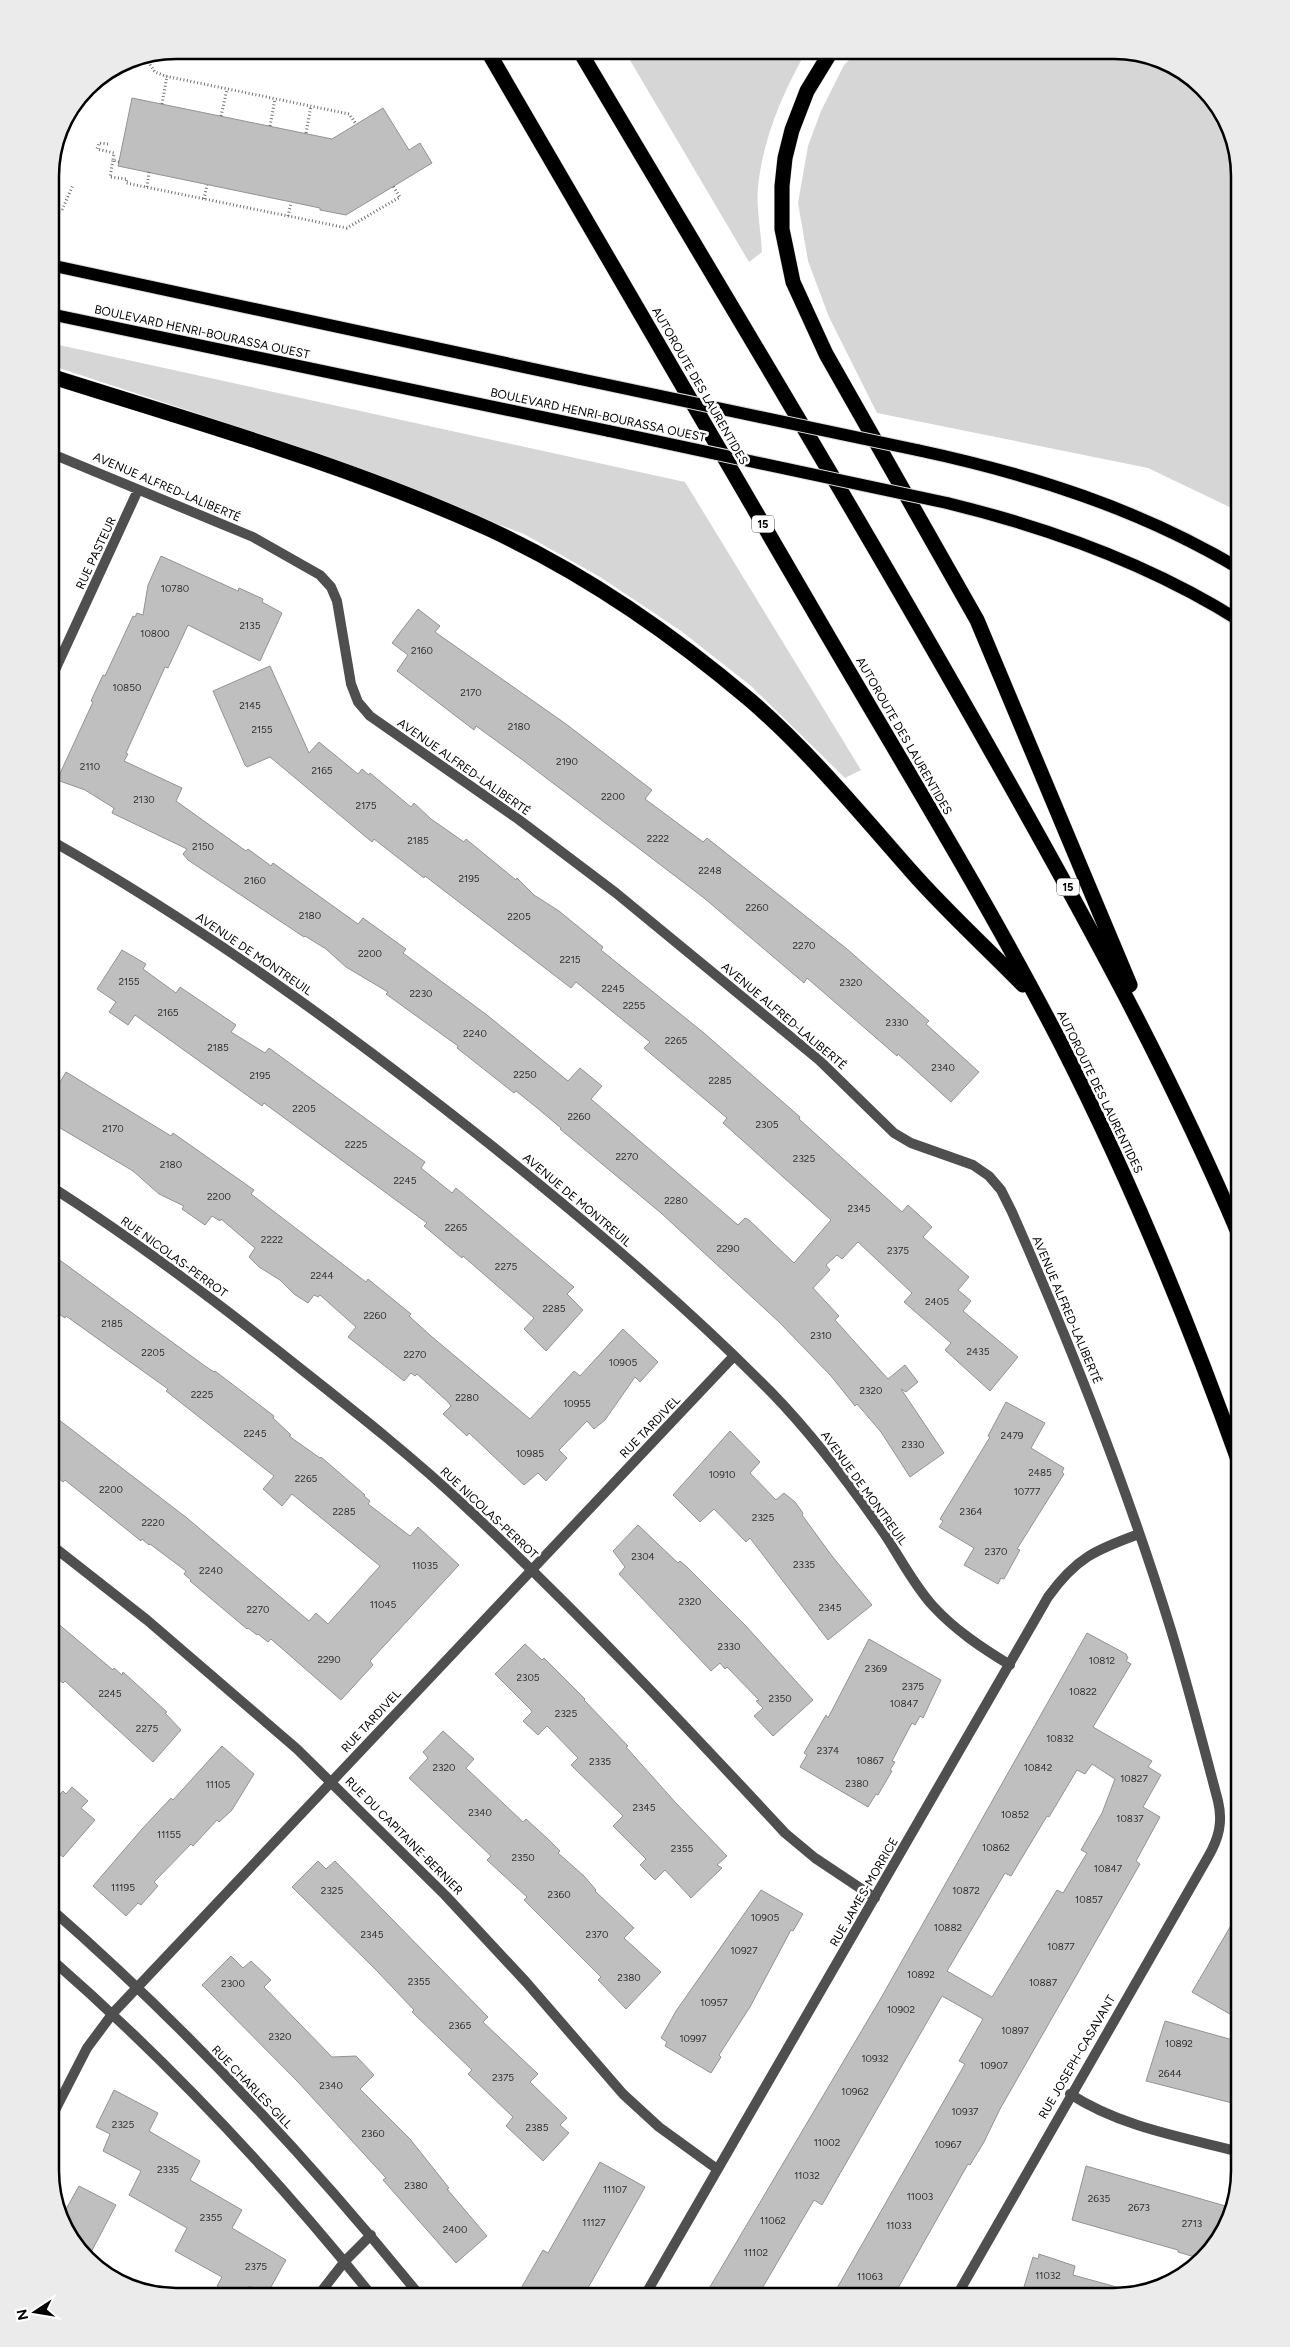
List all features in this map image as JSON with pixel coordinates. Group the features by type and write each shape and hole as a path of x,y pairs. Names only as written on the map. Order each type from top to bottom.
{"highway":[{"name":"AUTOROUTE DES LAURENTIDES","path":"492,59 948,842 1036,998 1108,1141 1150,1232 1182,1308 1231,1441"},
{"name":"15","path":"584,59 955,688 1060,873 1178,1097 1231,1217"},
{"path":"827,59 807,91 792,130 785,158 782,186 782,229 793,282 826,354 977,620 1178,1097"},
{"path":"59,379 272,446 415,498 491,530 591,584 689,650 751,701 802,747 828,773 913,873 1036,998"}],"main road":[{"path":"59,267 970,461 1074,492 1157,525 1231,564"},
{"name":"BOULEVARD HENRI-BOURASSA OUEST","path":"59,316 947,503 1003,517 1088,545 1196,594 1231,615"}],"street":[{"name":"AVENUE ALFRED-LALIBERTÉ","path":"59,456 253,537 320,575 331,587 337,601 351,684 358,702 370,716 518,819 616,893 819,1060 894,1133 911,1143 973,1166 989,1176 1001,1190 1065,1333 1139,1534 1171,1632 1216,1792 1220,1811 1220,1829"},
{"name":"RUE PASTEUR","path":"59,661 138,490"},
{"name":"AVENUE DE MONTREUIL","path":"59,845 116,878 237,957 403,1075 577,1214 770,1391 819,1446 864,1505 932,1604 970,1638 1010,1664"},
{"name":"RUE NICOLAS-PERROT","path":"59,1192 167,1265 319,1383 404,1452 573,1610 785,1833 815,1858 875,1898"},
{"name":"RUE TARDIVEL","path":"59,2102 87,2048 113,2013 137,1986 734,1357"},
{"name":"RUE JAMES-MORRICE","path":"649,2288 1048,1598 1071,1568 1098,1550 1139,1534"},
{"name":"RUE DU CAPITAINE-BERNIER","path":"59,1551 186,1653 331,1782 486,1938 623,2094 659,2127 718,2169"},
{"name":"RUE JOSEPH-CASAVANT","path":"961,2288 1070,2094 1208,1856 1220,1829"},
{"name":"RUE CHARLES-GILL","path":"59,1916 137,1986 251,2103 371,2235 414,2288"},
{"path":"59,1966 113,2013 229,2131 366,2288"},
{"path":"1070,2094 1098,2111 1123,2121 1231,2150"},
{"path":"324,2288 344,2261 371,2235"}],"path":[{"path":"148,62 155,72 167,76 349,114 356,124"},
{"path":"162,104 167,76"},
{"path":"221,116 227,88"},
{"path":"270,126 275,98"},
{"path":"306,133 311,106"},
{"path":"108,144 99,143 98,149 114,153 110,177 127,179 126,183 348,228 400,197 393,186"},
{"path":"113,160 119,162"},
{"path":"147,187 149,172"},
{"path":"59,212 62,210 73,184"},
{"path":"204,199 207,185"},
{"path":"288,216 291,203"}],"shaded area":[{"path":"629,59 802,59 782,99 764,151 758,187 762,252 749,262"},
{"path":"850,59 1122,59 1152,65 1166,71 1191,88 1202,99 1216,117 1227,146 1230,161 1231,508 1148,468 877,413 829,317 808,261 798,203 808,146 821,111 844,65"},
{"path":"59,345 685,482 861,770 845,778 751,686 681,631 600,577 524,534 278,440 59,368"}],"building":[{"path":"132,98 332,139 383,108 409,150 420,143 432,163 346,215 320,210 320,208 118,166"},
{"path":"161,556 238,591 239,588 263,599 262,602 282,613 260,661 188,625 168,668 165,667 124,761 182,788 176,801 246,851 248,849 271,866 273,863 358,924 363,918 406,949 403,953 487,1015 568,1081 580,1068 602,1086 591,1099 738,1225 745,1218 749,1220 794,1263 831,1220 723,1123 727,1118 644,1048 650,1042 576,982 571,988 425,876 424,878 374,839 372,842 270,757 247,767 245,765 213,691 270,666 309,753 319,742 358,774 362,769 369,775 370,773 411,807 414,803 431,819 464,842 466,839 516,880 517,878 534,895 559,911 603,947 601,950 704,1033 800,1117 799,1119 902,1212 908,1205 932,1227 923,1237 969,1277 958,1290 971,1301 963,1311 1018,1357 990,1391 945,1350 951,1343 904,1302 912,1293 858,1242 842,1259 837,1255 826,1265 830,1270 813,1288 839,1316 835,1320 888,1379 905,1365 918,1382 906,1392 901,1389 944,1453 910,1477 881,1432 780,1323 661,1213 536,1107 516,1091 514,1093 457,1048 458,1046 386,994 388,992 346,967 326,949 304,937 188,860 183,854 187,849 112,813 114,808 85,790 59,781 59,776 93,702 91,701 103,675 105,676 133,616 135,617 137,613 143,615 148,585"},
{"path":"418,609 440,626 435,632 566,724 652,790 645,799 703,842 707,838 847,949 929,1021 926,1024 979,1072 951,1102 898,1054 897,1056 807,978 804,983 704,898 524,761 476,726 474,730 397,671 408,655 392,643"},
{"path":"122,950 146,964 143,969 176,993 180,987 236,1025 231,1032 265,1053 269,1048 425,1162 421,1168 452,1193 456,1188 574,1287 567,1294 583,1310 546,1351 524,1329 534,1318 463,1256 462,1258 424,1226 427,1223 264,1103 262,1106 135,1015 128,1025 109,1012 116,1002 97,989"},
{"path":"66,1072 171,1136 173,1133 254,1190 251,1194 366,1282 368,1279 411,1314 409,1316 431,1336 530,1419 574,1371 580,1376 623,1329 658,1362 640,1382 635,1377 605,1420 594,1429 587,1421 559,1450 567,1458 546,1481 538,1473 524,1485 469,1433 467,1436 443,1414 451,1406 417,1374 415,1376 411,1373 404,1381 348,1337 356,1327 320,1295 318,1297 314,1295 308,1303 294,1294 280,1280 259,1267 249,1257 255,1248 221,1219 220,1221 212,1216 205,1225 182,1209 184,1206 159,1194 133,1171 59,1127 59,1084"},
{"path":"59,1260 205,1366 215,1371 274,1416 273,1418 291,1435 289,1436 321,1457 365,1495 370,1501 368,1504 410,1536 418,1527 459,1565 370,1661 373,1665 341,1700 271,1639 268,1642 258,1634 247,1629 190,1581 184,1574 186,1571 150,1544 142,1539 141,1541 65,1480 63,1482 59,1479 59,1420 187,1518 309,1621 316,1613 328,1624 380,1566 292,1494 282,1506 263,1489 274,1476 166,1391 168,1389 66,1316 65,1318 59,1314"},
{"path":"1006,1402 1045,1423 1031,1448 1064,1468 1062,1472 1064,1474 1017,1549 1020,1550 1004,1579 1001,1578 998,1584 964,1565 974,1548 939,1527 943,1521 940,1519 990,1437 988,1436"},
{"path":"730,1431 760,1462 750,1473 776,1500 784,1493 795,1502 803,1513 802,1515 832,1556 872,1605 828,1640 750,1538 746,1542 714,1509 700,1522 673,1495"},
{"path":"638,1525 678,1563 680,1561 687,1567 745,1625 813,1700 773,1736 754,1716 763,1708 756,1701 759,1700 727,1667 725,1669 720,1663 711,1671 619,1574 625,1567 613,1551"},
{"path":"59,1625 113,1670 114,1668 122,1675 123,1672 167,1712 165,1713 181,1730 153,1762 65,1681 63,1683 59,1680"},
{"path":"1087,1633 1126,1654 1128,1658 1126,1661 1131,1664 1093,1727 1152,1761 1148,1767 1161,1775 1143,1807 1160,1817 1136,1861 1140,1864 1000,2109 984,2142 970,2165 968,2164 898,2288 837,2288 965,2064 959,2061 983,2019 942,1996 822,2205 814,2200 762,2288 709,2288 881,1998","holes":["1092,1764 1115,1779 1102,1813 1081,1850 1087,1853 1063,1893 1057,1890 992,1997 947,1971 1005,1873 1011,1876 1077,1770 1085,1774"]},
{"path":"869,1639 941,1680 923,1718 920,1716 915,1725 912,1723 892,1761 895,1762 890,1770 892,1771 878,1795 876,1794 868,1807 800,1767 807,1755 804,1753 826,1715 828,1718"},
{"path":"525,1644 542,1660 544,1658 585,1699 675,1802 727,1856 717,1865 722,1868 691,1898 665,1870 655,1880 640,1865 646,1859 613,1826 623,1816 571,1765 578,1758 547,1726 538,1735 523,1721 532,1712 531,1710 495,1674"},
{"path":"443,1731 474,1759 466,1768 523,1822 526,1819 548,1839 560,1851 558,1853 584,1876 595,1891 634,1928 624,1938 661,1972 626,2009 598,1980 601,1977 524,1900 527,1897 487,1860 491,1856 409,1778 428,1758 423,1752"},
{"path":"222,1746 254,1774 232,1810 219,1822 217,1820 193,1846 191,1844 154,1882 158,1886 141,1905 138,1903 126,1916 93,1886 142,1829 171,1798 173,1800"},
{"path":"72,1787 88,1801 81,1808 95,1820 63,1857 59,1854 59,1795 63,1791 66,1794"},
{"path":"318,1861 326,1869 335,1861 488,2017 483,2022 538,2074 530,2082 567,2118 560,2125 569,2133 543,2161 506,2126 513,2117 468,2074 472,2070 412,2012 414,2010 376,1970 292,1887"},
{"path":"761,1890 803,1914 793,1931 791,1930 750,2007 719,2055 721,2057 711,2073 665,2046 667,2042 661,2038 676,2011"},
{"path":"1231,1925 1231,2015 1192,1992"},
{"path":"231,1956 243,1968 251,1961 271,1980 264,1987 332,2057 356,2056 374,2075 360,2089 410,2139 449,2188 447,2189 487,2236 456,2263 383,2180 386,2178 297,2081 202,1985"},
{"path":"1165,2021 1231,2039 1231,2103 1146,2081"},
{"path":"114,2090 158,2113 149,2131 200,2161 190,2180 242,2210 232,2228 286,2260 270,2288 220,2288 217,2286 222,2277 175,2251 187,2228 129,2195 141,2171 103,2151 110,2134 96,2127"},
{"path":"600,2162 645,2187 588,2288 521,2288 543,2250 548,2253"},
{"path":"1086,2166 1226,2206 1211,2236 1194,2257 1178,2252 1178,2250 1072,2220"},
{"path":"79,2186 116,2205 91,2252 74,2230 66,2210"},
{"path":"1039,2254 1075,2266 1073,2275 1120,2288 1024,2288 1033,2257 1038,2259"}]}
